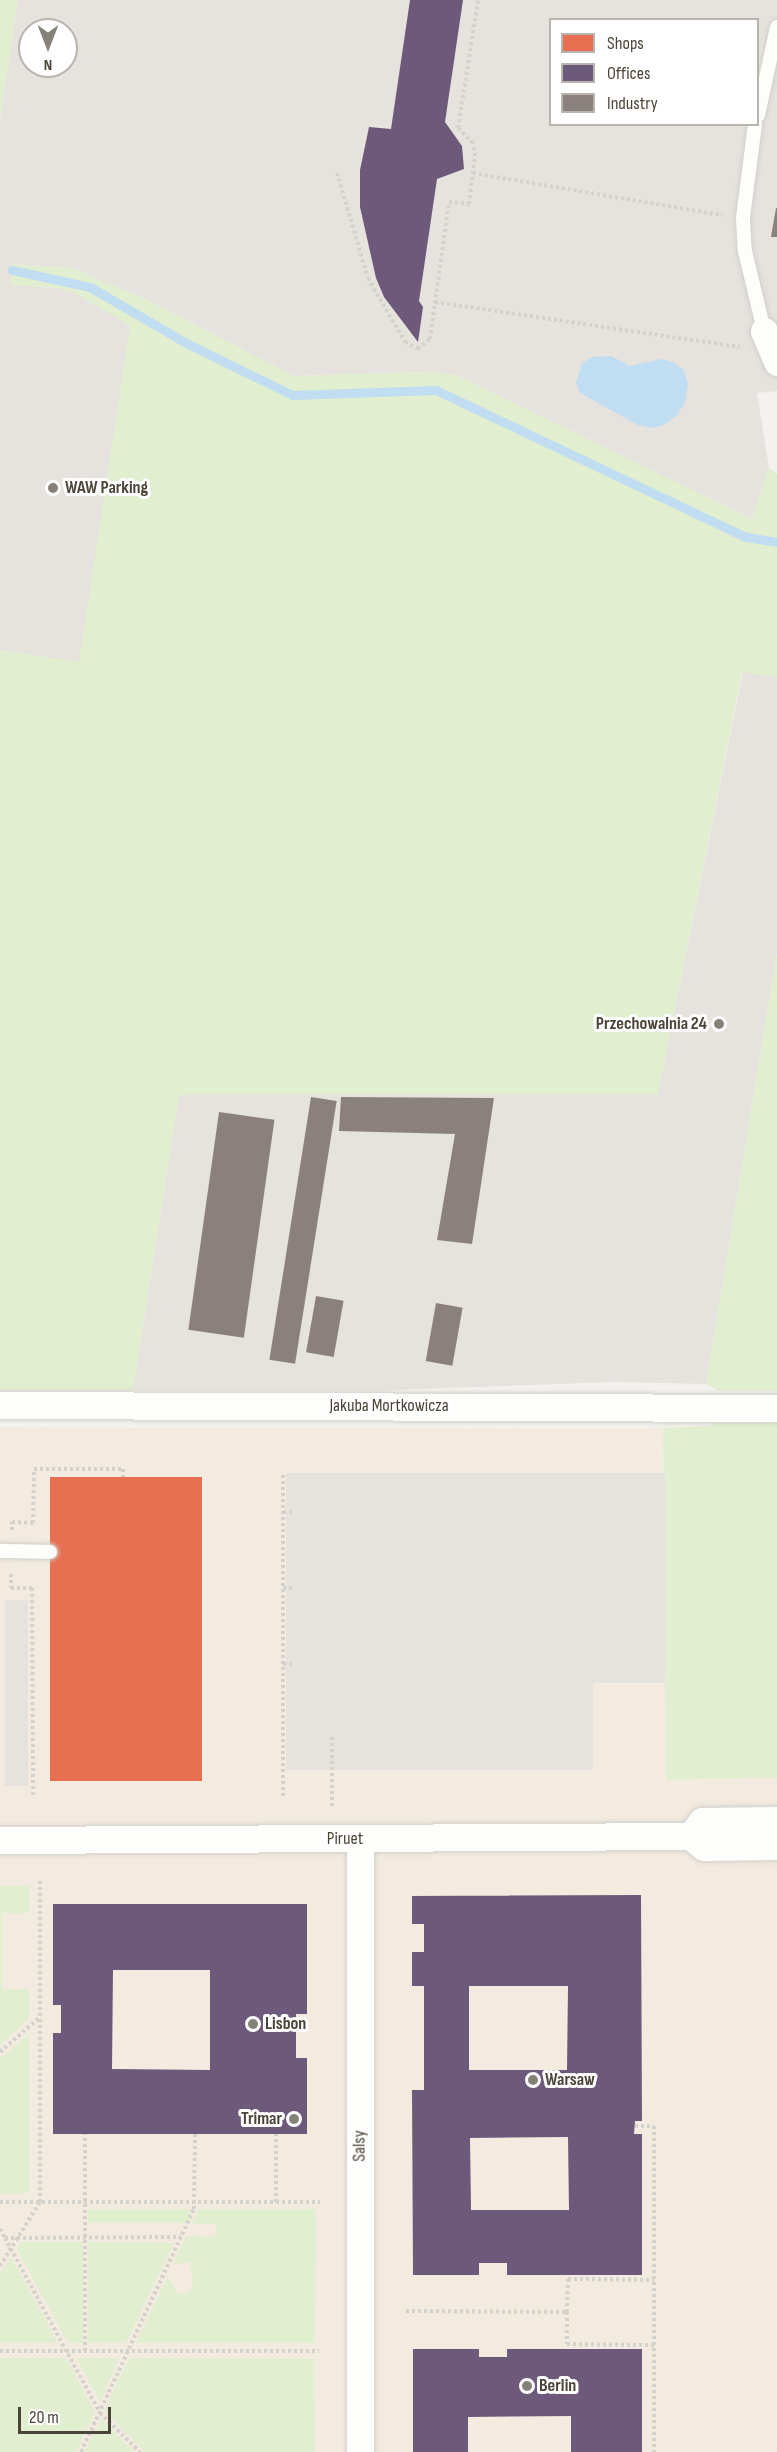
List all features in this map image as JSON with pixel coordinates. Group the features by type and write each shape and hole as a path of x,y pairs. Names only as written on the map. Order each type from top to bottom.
{"street":[{"path":"771,332 777,362"},
{"name":"Jakuba Mortkowicza","path":"0,1405 777,1408"},
{"path":"690,1836 702,1821 777,1820"},
{"name":"Piruet","path":"0,1840 690,1836 704,1847 777,1846"},
{"name":"Salsy","path":"360,1839 360,2452"}],"lane":[{"path":"759,110 777,27"},
{"path":"755,126 743,218 745,251 771,332"},
{"path":"6,1551 50,1552"}],"path":[{"path":"337,173 368,278 405,342 418,349 430,339 448,202 469,204 473,173 473,143 458,128 478,0"},
{"path":"473,173 743,218"},
{"path":"435,302 711,341 746,351"},
{"path":"33,1798 32,1588 11,1588 6,1551 12,1522 33,1523 34,1469 123,1469 123,1477"},
{"path":"283,1475 283,1797"},
{"path":"283,1512 292,1512"},
{"path":"283,1588 292,1588"},
{"path":"283,1664 292,1664"},
{"path":"332,1737 332,1796"},
{"path":"283,1738 292,1738"},
{"path":"0,2266 40,2202 40,1881"},
{"path":"0,2052 40,2018"},
{"path":"635,2126 654,2126 654,2452"},
{"path":"85,2351 86,2134"},
{"path":"81,2452 195,2202 195,2134"},
{"path":"276,2134 276,2202"},
{"path":"0,2202 320,2202"},
{"path":"0,2229 100,2413 140,2452"},
{"path":"5,2238 181,2237"},
{"path":"654,2280 568,2279 567,2312 567,2344 654,2345"},
{"path":"406,2311 567,2312"},
{"path":"0,2351 320,2351"}],"shaded area":[{"name":"WAW Parking","path":"18,0 186,0 143,298 73,268 12,264 11,285 57,288 78,295 130,326 79,662 0,650 0,120"},
{"path":"186,0 777,0 777,391 757,393 769,468 752,519 456,375 429,372 294,376 143,298"},
{"path":"258,0 404,0 385,121 365,119 360,157 369,158 367,219 255,206 233,180"},
{"path":"468,0 742,0 739,18 549,18 549,126 724,126 707,233 713,267 707,306 624,293 618,334 426,307 441,191 450,187 460,169 468,170 470,158 469,146 460,135 451,133"},
{"path":"743,671 777,677 777,953 706,1384 613,1382 391,1390 133,1390 179,1095 658,1094"},
{"path":"0,1427 663,1428 666,1780 777,1777 777,2452 0,2452"},
{"path":"286,1473 665,1473 665,1683 593,1683 593,1770 286,1770"},
{"path":"5,1600 28,1600 28,1786 5,1786"}],"green space":[{"path":"0,0 18,0 0,120"},
{"path":"12,264 73,268 143,298 294,376 429,372 456,375 752,519 769,468 777,474 777,677 742,672 658,1095 179,1095 133,1390 0,1390 0,650 78,661 57,288 10,285"},
{"path":"777,953 777,1391 719,1391 706,1384"},
{"path":"710,1418 777,1419 777,1777 666,1780 663,1428 711,1426"},
{"path":"0,1886 29,1886 29,1913 2,1913 2,1989 29,1989 29,2019 0,2045"},
{"path":"29,2034 29,2193 0,2193 0,2059"},
{"path":"88,2209 191,2209 191,2223 88,2223"},
{"path":"199,2209 316,2209 315,2343 136,2343 168,2276 177,2293 190,2293 193,2284 190,2262 173,2264 186,2236 215,2237 216,2224 192,2224"},
{"path":"20,2242 83,2242 83,2343 68,2343 17,2249"},
{"path":"88,2242 174,2243 126,2343 88,2343"},
{"path":"11,2257 58,2343 0,2343 0,2273"},
{"path":"0,2358 66,2358 95,2412 76,2452 0,2452"},
{"path":"76,2358 119,2358 100,2402"},
{"path":"129,2358 314,2359 315,2452 145,2452 104,2411"},
{"path":"101,2419 134,2452 85,2452"}],"water":[{"path":"612,356 629,366 662,359 675,363 684,371 688,384 685,402 677,415 664,425 652,428 638,425 580,393 576,383 582,363 593,357"}],"building: Shops":[{"path":"50,1477 202,1477 202,1781 50,1781"}],"building: Offices":[{"path":"410,0 463,0 445,122 462,146 464,169 437,179 419,301 423,307 418,342 384,297 376,278 360,207 360,170 369,127 391,129"},
{"name":"Warsaw","path":"641,1895 642,2121 635,2121 634,2134 642,2134 642,2275 507,2275 507,2263 479,2263 479,2275 413,2275 412,2090 424,2090 424,1986 412,1986 412,1952 424,1952 424,1924 412,1924 412,1896","holes":["469,1986 568,1986 567,2070 469,2070","568,2137 569,2210 471,2210 470,2138"]},
{"name":"Lisbon","path":"53,1904 307,1904 307,2014 296,2014 296,2058 307,2058 307,2134 53,2134 53,2033 61,2033 61,2005 53,2005","holes":["113,1970 210,1970 210,2070 112,2069"]},
{"name":"Berlin","path":"413,2349 479,2349 479,2357 507,2357 507,2349 642,2349 642,2452 571,2452 571,2416 468,2417 468,2452 413,2452"}],"building: Industry":[{"path":"776,208 777,237 771,237"},
{"path":"311,1097 337,1101 295,1364 269,1360"},
{"path":"341,1097 494,1098 472,1244 437,1240 455,1134 339,1131"},
{"path":"219,1112 274,1120 244,1338 188,1330"},
{"path":"316,1296 344,1301 334,1357 306,1352"},
{"path":"436,1303 463,1308 452,1366 426,1361"}],"waterway":[{"path":"12,270 90,287 188,344 292,395 436,390 746,537 777,542"}],"place":[{"name":"WAW Parking","path":"53,488"},
{"name":"Przechowalnia 24","path":"719,1024"},
{"name":"Lisbon","path":"253,2024"},
{"name":"Warsaw","path":"533,2080"},
{"name":"Trimar","path":"294,2119"},
{"name":"Berlin","path":"527,2386"}]}
